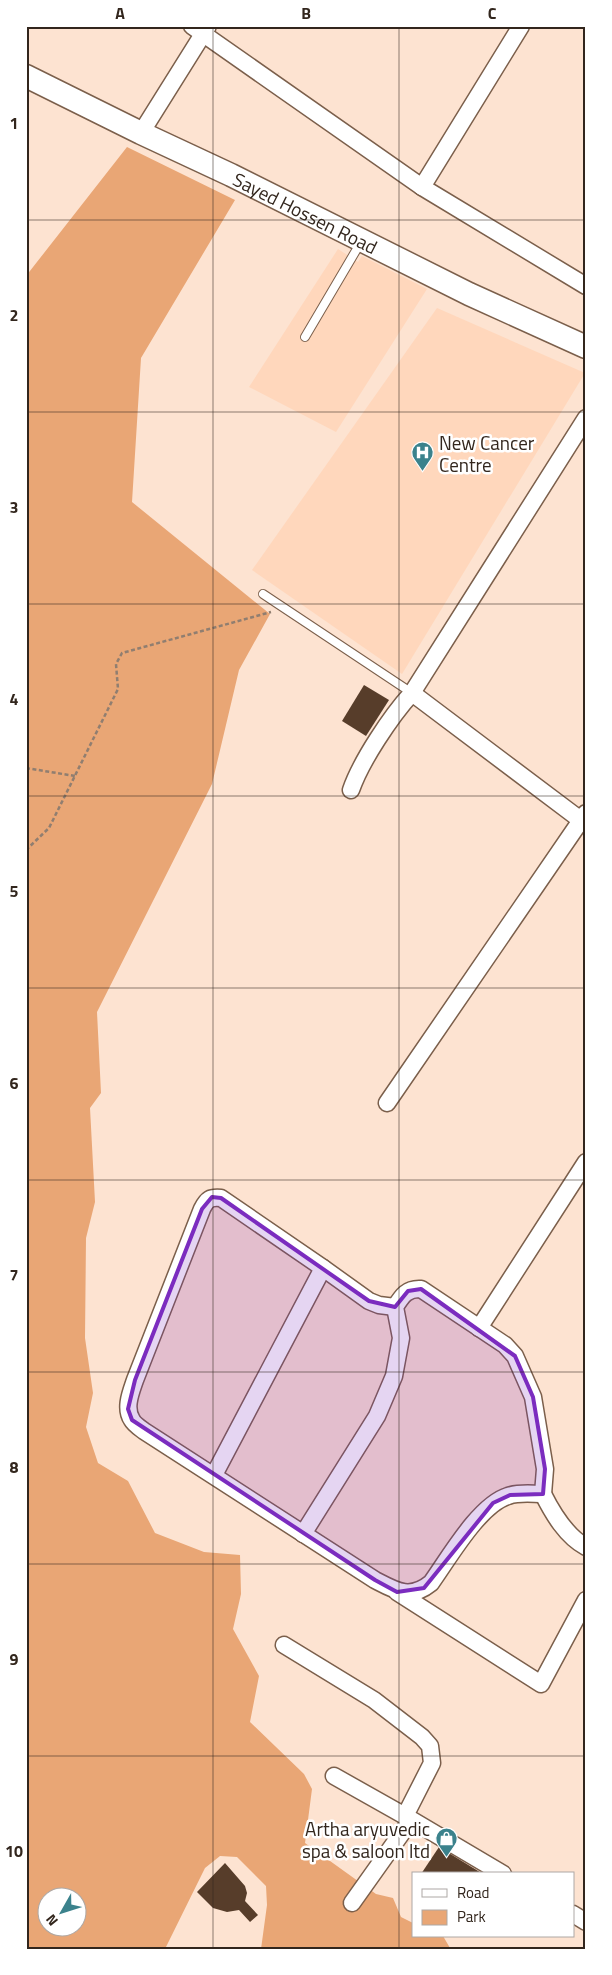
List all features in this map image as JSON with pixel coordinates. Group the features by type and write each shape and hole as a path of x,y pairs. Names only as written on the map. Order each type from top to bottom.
{"main road":[{"name":"Sayed Hossen Road","path":"26,76 141,133 232,175 469,294 586,347"}],"street":[{"path":"422,187 521,26"},
{"path":"141,133 201,29 422,187 586,286"},
{"path":"351,790 356,775 399,708 412,693 586,418"},
{"path":"388,1103 584,819 412,693"},
{"path":"479,1328 586,1162"},
{"path":"395,1307 379,1305 369,1301 221,1198 212,1197 206,1201 135,1380 128,1409 132,1420 144,1431 303,1534 541,1684 586,1600"},
{"path":"214,1475 324,1268"},
{"path":"395,1307 408,1291 413,1288 421,1289 504,1345 515,1356 533,1397 545,1469 543,1494 571,1537 586,1547"},
{"path":"303,1534 377,1416 394,1376 401,1338 395,1307"},
{"path":"397,1592 411,1593 431,1583 480,1515 493,1503 510,1495 543,1494"},
{"path":"284,1645 374,1700 422,1737 430,1746 432,1763 408,1818 352,1903"},
{"path":"334,1776 500,1872"},
{"path":"574,1915 586,1922"}],"lane":[{"path":"305,337 362,241"},
{"path":"263,594 412,693"}],"path":[{"path":"26,850 50,828 118,689 116,664 122,653 284,608"},
{"path":"26,768 75,776"}],"highlighted area":[{"path":"212,1197 221,1198 369,1301 395,1307 408,1291 421,1289 515,1356 533,1397 545,1469 543,1494 510,1495 493,1503 424,1588 397,1592 375,1580 132,1420 128,1409 135,1380 202,1209"}],"shaded area":[{"path":"338,249 358,262 362,256 427,289 336,432 249,387"},
{"name":"New Cancer Centre","path":"437,308 585,373 402,674 252,570"}],"green space":[{"path":"127,147 235,200 141,358 132,502 270,614 239,670 212,784 97,1012 101,1093 90,1108 95,1202 86,1238 85,1338 93,1393 86,1427 98,1463 128,1481 155,1533 204,1552 240,1555 241,1594 233,1629 259,1676 250,1722 304,1774 312,1789 305,1843 376,1894 393,1898 401,1917 412,1922 412,1938 444,1938 452,1949 261,1949 267,1905 266,1886 237,1857 220,1856 205,1868 165,1949 26,1949 26,276"}],"building":[{"path":"364,685 389,700 366,736 342,721"},
{"name":"Artha aryuvedic spa & saloon ltd","path":"439,1847 480,1872 422,1872"},
{"path":"225,1863 245,1886 247,1893 245,1901 258,1915 250,1922 239,1910 227,1912 213,1908 197,1892"}],"place":[{"name":"New Cancer Centre","path":"423,472"},
{"name":"Artha aryuvedic spa & saloon ltd","path":"446,1858"}]}
